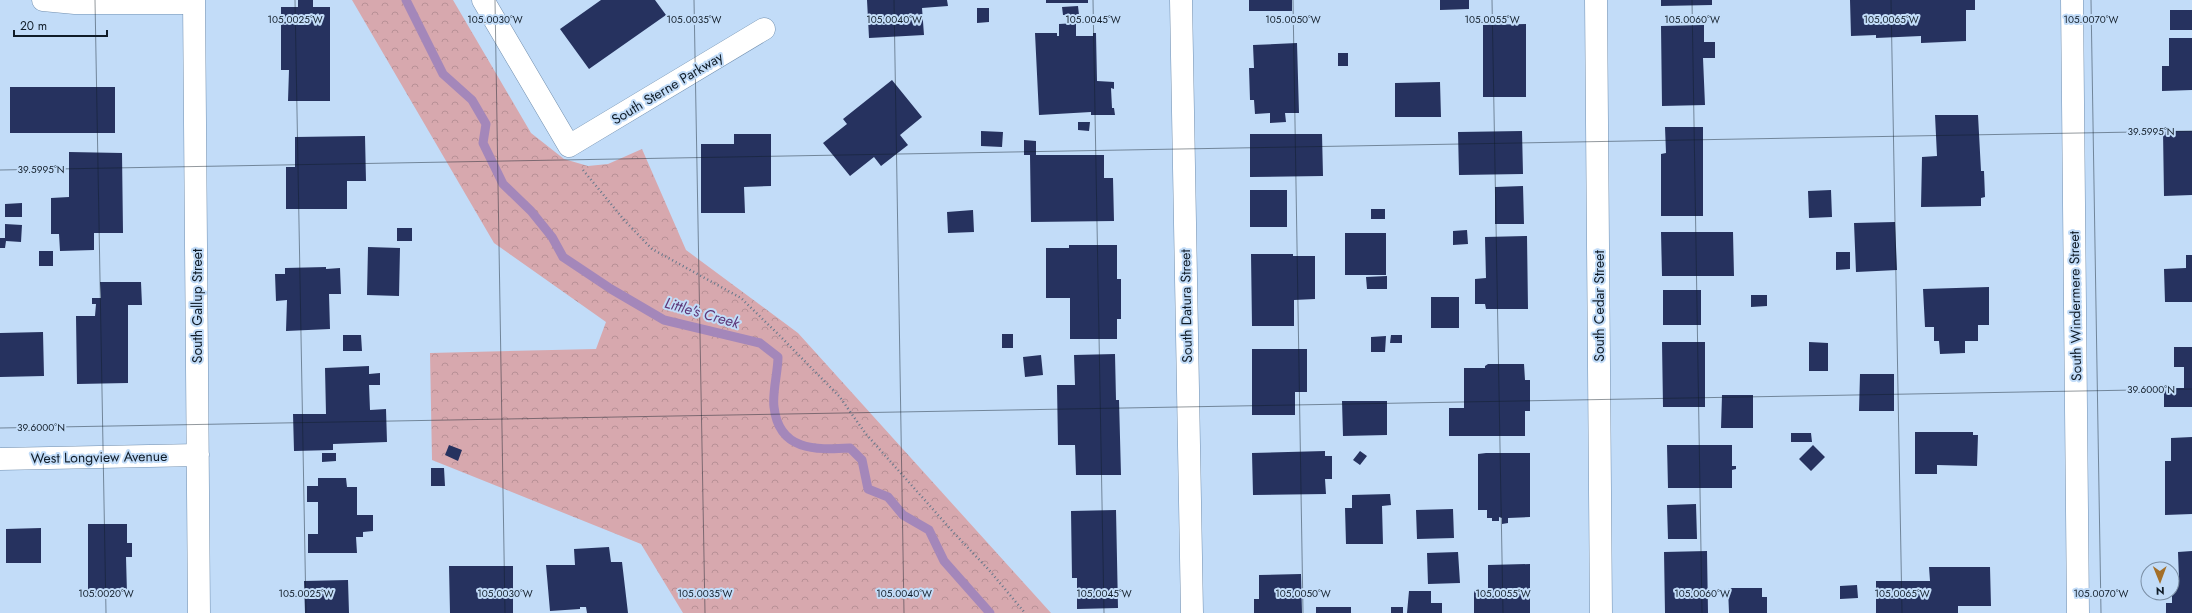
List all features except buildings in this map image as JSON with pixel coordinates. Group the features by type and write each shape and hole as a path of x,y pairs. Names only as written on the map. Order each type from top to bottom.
{"street":[{"path":"44,0 75,3 194,2"},
{"path":"483,0 569,146"},
{"name":"South Datura Street","path":"1181,0 1192,613"},
{"name":"South Cedar Street","path":"1596,0 1601,613"},
{"name":"South Windermere Street","path":"2072,0 2078,613"},
{"name":"South Gallup Street","path":"194,2 199,613"},
{"name":"South Sterne Parkway","path":"569,146 764,29"},
{"name":"West Longview Avenue","path":"0,459 198,454"}],"path":[{"path":"569,146 585,174 625,221 652,249 741,298 839,396 866,434 989,570 1025,613"}],"green space":[{"path":"352,0 453,0 531,133 564,159 588,166 608,164 642,149 686,250 798,333 1051,613 683,613 641,544 432,460 430,353 596,349 606,322 494,243"}],"waterway":[{"name":"Little's Creek","path":"406,0 443,74 472,100 486,124 483,143 503,184 531,211 552,237 563,257 611,289 664,320 760,343 778,357 774,389 774,407 777,421 783,432 791,440 812,448 850,448 862,460 868,489 888,497 903,515 929,530 944,561 990,613"}]}
